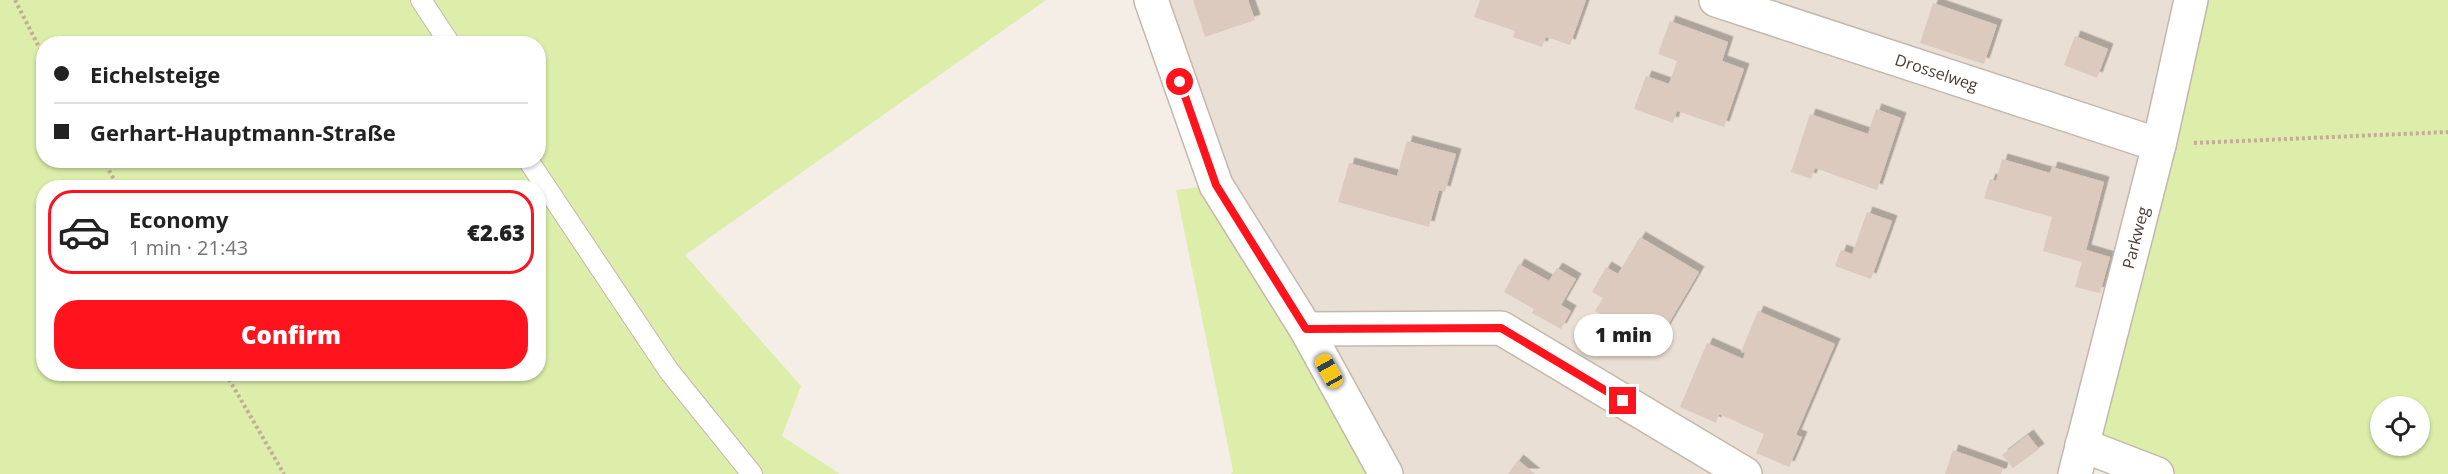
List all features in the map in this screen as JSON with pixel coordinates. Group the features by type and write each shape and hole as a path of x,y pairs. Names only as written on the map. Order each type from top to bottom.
{"street":[{"path":"1151,0 1216,185 1306,329 1386,474"},
{"name":"Drosselweg","path":"1716,0 2159,145"},
{"name":"Parkweg","path":"2079,459 2159,145 2191,0"},
{"path":"1306,329 1501,328 1745,474"},
{"path":"2079,459 2157,474"}],"lane":[{"path":"421,0 445,36"},
{"path":"546,187 669,370 752,474"}],"path":[{"path":"15,0 24,23 36,43"},
{"path":"2159,145 2448,132"},
{"path":"230,381 284,474"}],"shaded area":[{"path":"1151,0 2191,0 2075,474 1386,474 1216,185"}],"green space":[{"path":"0,0 1046,0 685,255 801,386 782,436 840,474 0,474"},
{"path":"2191,0 2448,0 2448,474 2157,474 2082,445"},
{"path":"1216,185 1386,474 1231,474 1233,471 1176,190"}],"building":[{"path":"1193,0 1248,0 1255,20 1205,37"},
{"path":"1480,0 1586,0 1570,45 1546,37 1542,47 1513,37 1515,31 1474,17"},
{"path":"1933,3 1997,25 1984,64 1920,43"},
{"path":"1670,21 1728,42 1722,61 1744,69 1724,127 1677,111 1673,123 1634,109 1646,76 1669,84 1677,61 1658,54"},
{"path":"2075,36 2108,49 2097,78 2064,65"},
{"path":"1876,109 1901,118 1877,190 1815,168 1811,179 1791,172 1810,114 1868,134"},
{"path":"1407,141 1456,154 1445,192 1439,190 1429,227 1338,202 1349,163 1397,176"},
{"path":"2002,159 2050,173 2052,167 2104,182 2086,250 2110,257 2100,293 2075,287 2082,262 2043,251 2052,217 1984,198 1990,179 1996,181"},
{"path":"1867,212 1892,221 1871,279 1835,266 1841,250 1852,254"},
{"path":"1640,237 1699,272 1655,347 1595,311 1603,298 1592,292 1606,267 1618,274"},
{"path":"1519,264 1549,281 1557,268 1576,279 1561,305 1571,311 1561,329 1532,313 1534,309 1504,292"},
{"path":"1758,311 1835,344 1796,435 1802,437 1789,467 1756,453 1764,434 1719,414 1716,423 1680,407 1707,343 1743,359 1745,353 1741,352"},
{"path":"2028,435 2039,449 2013,468 2002,455"},
{"path":"1953,450 2003,468 2001,474 1945,474"},
{"path":"1518,460 1535,474 1508,474"}],"route":[{"path":"1180,82 1216,185 1306,329 1501,328 1623,401"}]}
